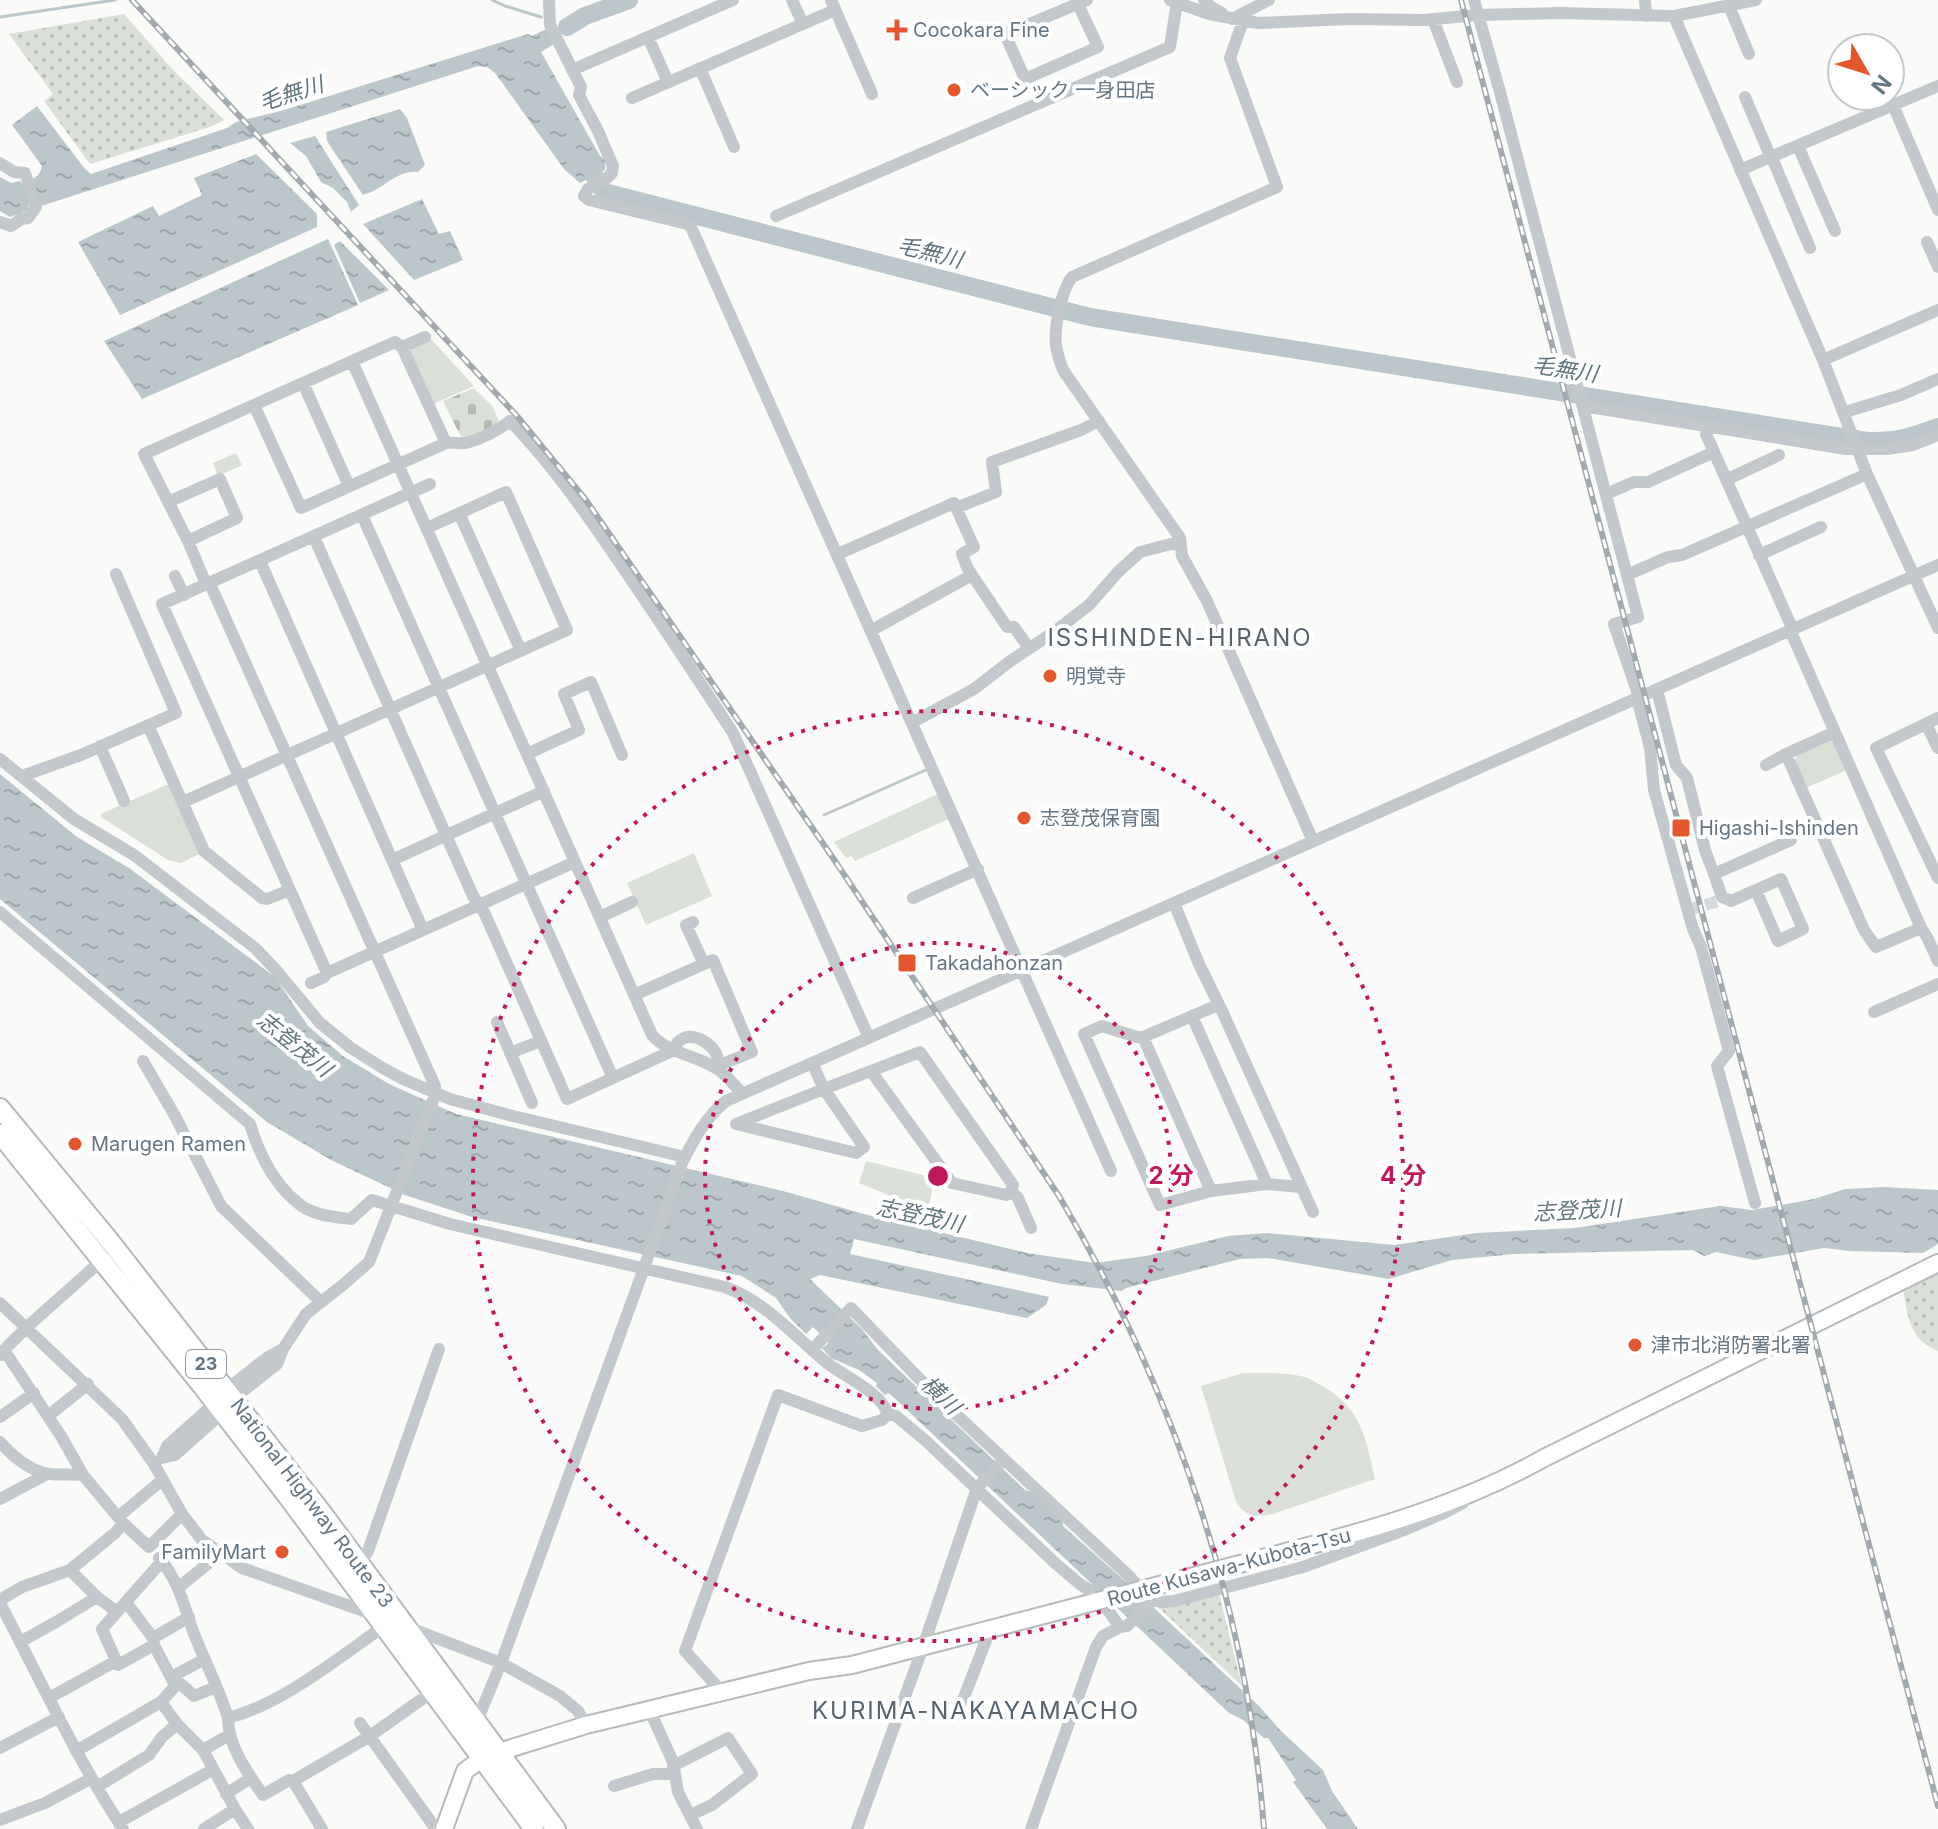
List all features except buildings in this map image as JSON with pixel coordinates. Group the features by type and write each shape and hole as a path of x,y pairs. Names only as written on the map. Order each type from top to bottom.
{"highway":[{"name":"National Highway Route 23","path":"0,1108 109,1240 288,1497 534,1829"},
{"name":"National Highway Route 23","path":"0,1134 101,1261 224,1401 359,1564 556,1829"}],"main road":[{"name":"Route Kusawa-Kubota-Tsu","path":"481,1759 586,1725 809,1671 852,1665 1098,1601 1149,1597 1221,1569 1363,1531 1469,1493 1517,1472 1935,1266"},
{"path":"444,1829 465,1771 481,1759"}],"street":[{"path":"549,0 550,25 581,87 579,95 613,166 612,173 588,189 584,196 589,200 691,227 1111,1171"},
{"path":"572,70 733,0"},
{"path":"792,0 803,24"},
{"path":"1269,0 1238,20 1230,58 1277,187 1077,274 1068,281 1063,293 1055,335 1063,370 1180,538 1182,556 1207,601 1313,841"},
{"path":"1474,0 1638,617 1614,624 1638,698 1654,770 1654,790 1729,1051 1717,1066 1755,1203"},
{"path":"1553,0 1560,13"},
{"path":"1645,0 1646,16"},
{"path":"776,216 1170,47 1173,1 1208,7 1238,20 1258,23 1560,13 1674,16 1756,0"},
{"path":"1083,2 1098,47 1025,79 1005,34 1083,2"},
{"path":"632,98 803,24 833,5 872,94"},
{"path":"1729,6 1749,54"},
{"path":"1674,16 1845,412 1867,474 1938,628"},
{"path":"1433,19 1457,82"},
{"path":"648,37 668,82"},
{"path":"700,68 734,147"},
{"path":"1906,100 1938,86"},
{"path":"1745,97 1810,248"},
{"path":"1740,170 1877,112"},
{"path":"1896,112 1938,210"},
{"path":"1798,146 1835,231"},
{"path":"0,163 14,172 25,173 36,207 28,218 11,226 0,222"},
{"path":"1927,242 1938,267"},
{"path":"1823,360 1938,310"},
{"path":"402,347 425,337"},
{"path":"158,1461 175,1455 268,1357 283,1349 306,1314 369,1262 435,1086 287,755 188,541 144,454 395,342 402,347 446,443"},
{"path":"352,361 652,1035 674,1050 723,1072 742,1093"},
{"path":"1845,412 1901,395 1938,379"},
{"path":"303,383 349,486"},
{"path":"254,405 301,508 446,443 463,444 504,427 510,421 546,462 597,531 733,733 869,1038"},
{"path":"1583,406 1846,449 1887,449 1913,445 1938,435"},
{"path":"956,508 996,492 992,462 1099,421"},
{"path":"1706,434 1938,961"},
{"path":"1606,494 1634,482 1648,482 1714,452"},
{"path":"1726,480 1779,455"},
{"path":"1627,575 1668,557 1682,555 1867,474"},
{"path":"168,502 220,479 237,518 188,541"},
{"path":"327,973 162,604 430,484"},
{"path":"183,802 567,630 506,492 427,528"},
{"path":"838,554 954,503 974,547 962,554 972,575 1007,627 1014,627 1029,648"},
{"path":"459,513 521,651"},
{"path":"362,515 613,1078"},
{"path":"1759,555 1821,527"},
{"path":"314,537 567,1099 674,1050 676,1043 686,1037 708,1043 718,1055 715,1067"},
{"path":"913,722 974,689 1054,632 1089,605 1140,552 1179,542"},
{"path":"260,561 423,930"},
{"path":"479,1725 480,1714 684,1160 695,1137 726,1101 1938,565"},
{"path":"22,776 176,713 116,574"},
{"path":"872,630 972,575"},
{"path":"175,576 184,595"},
{"path":"527,754 579,730 564,694 591,682 622,755"},
{"path":"1657,690 1676,765 1687,778 1720,899 1731,901 1756,890 1781,879 1803,929 1778,941 1756,890"},
{"path":"1938,748 1932,721 1876,748 1934,860 1938,878"},
{"path":"148,725 204,851 262,898 290,890"},
{"path":"1766,765 1835,732"},
{"path":"100,746 124,801"},
{"path":"1786,754 1864,930 1876,947 1921,928"},
{"path":"0,759 74,819 134,855 255,948 320,1023 381,1067 434,1095 684,1160"},
{"path":"1654,770 1676,765"},
{"path":"392,860 544,791"},
{"path":"1714,874 1791,840"},
{"path":"311,983 375,951 575,862"},
{"path":"913,898 978,869"},
{"path":"600,917 632,902"},
{"path":"1174,903 1313,1212"},
{"path":"0,912 250,1124 259,1152 272,1175 299,1205 327,1216 351,1219 372,1200 450,1224 644,1266 745,1294 828,1364 869,1391 888,1414"},
{"path":"687,931 704,964"},
{"path":"634,995 713,960 752,1052 715,1067"},
{"path":"1874,1012 1938,984"},
{"path":"1218,1005 1143,1037 1102,1026 1084,1034 1160,1205 1211,1191 1267,1184 1300,1187"},
{"path":"1192,1016 1267,1184"},
{"path":"497,1022 532,1103"},
{"path":"1143,1037 1211,1191"},
{"path":"510,1053 541,1041"},
{"path":"736,1124 824,1089 920,1052 1013,1185 1011,1191 1006,1195 952,1183 871,1071"},
{"path":"143,1061 221,1206 321,1302"},
{"path":"710,1116 856,1153 864,1147 824,1089 812,1063"},
{"path":"1011,1191 1018,1198 1031,1228"},
{"path":"101,1261 27,1327 2,1354 34,1393 83,1475 121,1520 162,1561 179,1587 228,1718 229,1735 263,1795 370,1736 432,1692"},
{"path":"0,1303 88,1384 158,1461 162,1480 202,1540 242,1568 379,1621"},
{"path":"812,1350 851,1308 932,1392 1149,1597 1161,1602 1303,1567 1444,1513 1469,1500 1469,1493"},
{"path":"359,1564 368,1551 439,1349"},
{"path":"48,1416 88,1384"},
{"path":"0,1417 34,1393"},
{"path":"723,1693 685,1651 778,1395 862,1426 882,1420 888,1414"},
{"path":"888,1414 906,1424 1055,1563 1096,1594 1123,1627"},
{"path":"0,1442 6,1457 47,1474 83,1475"},
{"path":"857,1829 977,1488 1004,1459"},
{"path":"0,1498 47,1474"},
{"path":"162,1480 80,1564 22,1587 0,1602 76,1751 121,1826 212,1770"},
{"path":"149,1547 182,1514"},
{"path":"179,1587 220,1554"},
{"path":"162,1561 102,1629 118,1665 189,1617"},
{"path":"70,1570 97,1597 121,1607 154,1641 173,1681 194,1696 216,1687"},
{"path":"20,1642 97,1597"},
{"path":"1031,1829 1096,1647 1103,1636 1123,1627 1149,1597"},
{"path":"228,1718 263,1705 285,1692 379,1621"},
{"path":"963,1700 990,1630"},
{"path":"418,1631 501,1663 560,1696 578,1711 586,1725"},
{"path":"76,1751 161,1702 173,1681 205,1659"},
{"path":"49,1698 116,1661"},
{"path":"161,1702 177,1724 203,1750 248,1829"},
{"path":"650,1711 674,1770 678,1792 697,1829"},
{"path":"0,1748 59,1717"},
{"path":"360,1723 436,1829"},
{"path":"0,1820 94,1782 149,1755 162,1737 177,1724"},
{"path":"203,1750 229,1735"},
{"path":"614,1786 674,1770 728,1738 752,1774 712,1805 690,1815"},
{"path":"226,1794 251,1778"},
{"path":"293,1781 322,1829"},
{"path":"204,1829 235,1809"}],"green space":[{"path":"124,14 172,69 224,120 90,164 44,101 53,94 9,34"},
{"path":"430,338 474,386 433,404 408,347"},
{"path":"474,388 493,407 499,421 498,425 462,439 443,401"},
{"path":"236,453 242,465 218,476 213,463"},
{"path":"1828,739 1835,744 1847,770 1806,788 1795,763 1797,754"},
{"path":"169,785 199,854 181,863 168,860 101,817 101,814"},
{"path":"940,793 951,818 855,861 851,856 846,858 834,842"},
{"path":"694,853 712,896 646,925 627,883"},
{"path":"866,1161 934,1178 929,1208 859,1183"},
{"path":"1938,1274 1938,1351 1916,1334 1903,1289"},
{"path":"1243,1373 1305,1377 1335,1394 1360,1425 1375,1479 1273,1514 1257,1515 1243,1511 1236,1502 1201,1386"},
{"path":"1219,1594 1242,1686 1156,1605"}],"water":[{"path":"546,29 554,44 541,52 600,156 605,159 605,170 580,183 564,169 495,73 487,67 478,66 41,206 39,203 28,206 29,210 10,217 0,211 0,177 22,184 40,173 42,166 12,125 37,106 91,174 227,128 236,122 528,34 532,36"},
{"path":"400,109 407,118 425,165 418,172 403,174 363,195 327,141 326,132"},
{"path":"315,136 359,205 351,212 347,202 333,188 321,182 306,156 290,143"},
{"path":"256,154 317,214 317,227 120,315 78,242 153,206 159,216 202,195 194,178"},
{"path":"422,199 439,234 450,231 463,260 414,280 363,224"},
{"path":"328,239 358,305 142,399 104,341"},
{"path":"340,241 389,290 360,303 334,245"},
{"name":"志登茂川","path":"0,774 77,837 129,868 275,977 308,1026 343,1056 389,1084 456,1114 783,1191 864,1214 1027,1253 1095,1263 1146,1256 1228,1236 1267,1233 1394,1245 1477,1233 1575,1228 1720,1206 1752,1210 1814,1199 1845,1189 1884,1187 1938,1190 1938,1244 1923,1253 1824,1248 1754,1260 1716,1252 1704,1256 1693,1250 1514,1254 1452,1260 1389,1279 1268,1258 1240,1259 1122,1291 1062,1284 854,1239 850,1254 1049,1297 1046,1305 1027,1318 820,1275 810,1279 861,1328 878,1350 1258,1705 1323,1770 1332,1791 1358,1829 1327,1829 1293,1782 1296,1780 1268,1738 1229,1713 889,1393 885,1395 876,1386 877,1383 859,1370 831,1358 822,1348 828,1341 813,1327 806,1334 776,1298 742,1276 472,1217 405,1195 331,1160 267,1122 0,899"}],"waterway":[{"path":"0,17 115,0"},
{"path":"492,0 541,17"},
{"path":"567,27 585,16 629,0"},
{"path":"556,33 567,27"},
{"name":"毛無川","path":"589,167 604,192 1090,317 1867,441 1903,438 1938,427"},
{"path":"824,815 928,769"}],"tunnel":[{"path":"1688,910 1718,901"}],"railway":[{"path":"132,0 517,416 586,500 833,858 1059,1196 1100,1269 1137,1345 1198,1500 1222,1581 1241,1662 1255,1745 1264,1829"},
{"path":"1461,0 1938,1806"}],"place":[{"name":"Cocokara Fine","path":"897,30"},
{"name":"ベーシック 一身田店","path":"954,90"},
{"name":"明覚寺","path":"1050,676"},
{"name":"志登茂保育園","path":"1024,818"},
{"name":"Higashi-Ishinden","path":"1681,828"},
{"name":"Takadahonzan","path":"907,963"},
{"name":"Marugen Ramen","path":"75,1144"},
{"name":"津市北消防署北署","path":"1635,1345"},
{"name":"FamilyMart","path":"282,1552"}],"district":[{"name":"ISSHINDEN-HIRANO","path":"1180,638"},
{"name":"KURIMA-NAKAYAMACHO","path":"976,1711"}],"water label":[{"name":"横川","path":"941,1395"}]}
